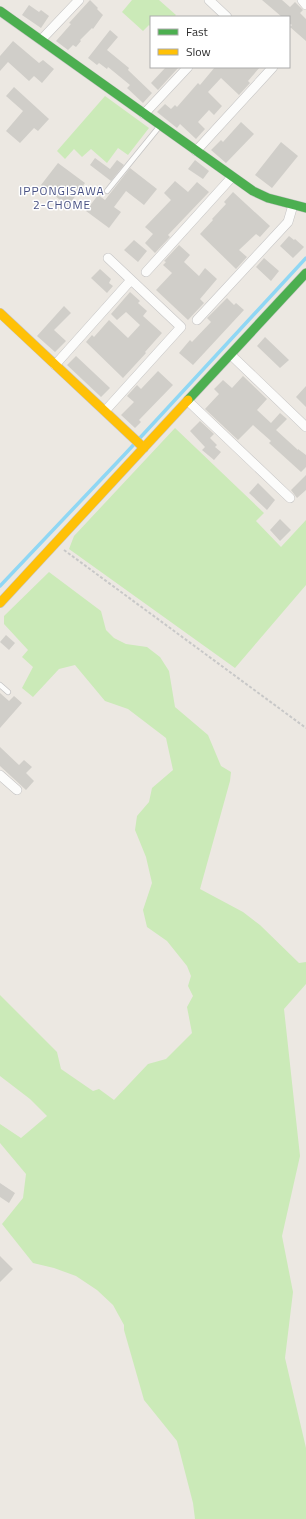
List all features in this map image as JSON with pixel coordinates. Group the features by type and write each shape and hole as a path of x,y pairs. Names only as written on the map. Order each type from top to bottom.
{"street":[{"path":"41,40 79,0"},
{"path":"209,0 226,16"},
{"path":"302,0 306,5"},
{"path":"0,11 253,191 268,198 306,208"},
{"path":"144,114 187,68"},
{"path":"196,151 272,68"},
{"path":"146,272 232,177"},
{"path":"197,320 288,222 292,205"},
{"path":"105,411 181,327 108,258"},
{"path":"0,603 54,544 139,443 188,401 306,273"},
{"path":"55,365 131,280"},
{"path":"0,313 139,443"},
{"path":"231,355 306,427"},
{"path":"188,401 290,498"},
{"path":"0,775 17,790"}],"lane":[{"path":"107,191 160,125"},
{"path":"0,685 8,692"}],"path":[{"path":"54,544 306,728"}],"green space":[{"path":"132,0 159,0 176,15 150,16 150,26 149,25 143,31 122,12"},
{"path":"105,96 149,128 128,155 118,148 107,163 91,149 82,157 74,149 65,159 57,151"},
{"path":"175,428 264,513 256,521 281,547 306,520 306,585 235,668 69,549 74,536"},
{"path":"49,572 101,611 106,630 114,638 126,644 147,647 160,657 169,671 175,707 208,735 221,766 231,772 230,781 200,889 243,912 260,925 299,963 306,962 306,984 284,1009 300,1156 282,1236 293,1292 285,1358 306,1448 306,1519 195,1519 193,1503 177,1441 144,1400 124,1330 124,1325 113,1305 97,1290 76,1276 54,1268 33,1263 2,1224 23,1198 26,1174 0,1143 0,1124 21,1138 47,1116 30,1099 0,1076 0,995 57,1052 61,1069 93,1091 99,1089 114,1100 148,1064 166,1059 192,1033 187,1007 193,996 188,986 191,976 187,966 167,941 147,927 143,910 152,883 146,857 135,830 137,816 149,802 152,788 173,770 166,738 128,709 105,701 75,665 59,669 33,697 22,688 33,667 22,657 28,650 4,624 4,616"}],"building":[{"path":"90,0 103,15 93,29 92,28 80,40 81,41 76,47 73,45 68,50 56,41 71,24 69,23"},
{"path":"262,0 282,0 290,7 295,2 303,10 300,13 306,19 306,41 290,27 292,25 290,24 290,16 281,16"},
{"path":"29,5 39,12 41,10 49,16 41,28 22,15"},
{"path":"110,30 118,37 107,50 129,68 128,70 152,93 143,103 127,88 130,85 108,67 107,69 99,63 97,65 88,58"},
{"path":"13,41 39,63 43,60 54,69 42,83 34,76 29,81 8,62 0,71 0,56"},
{"path":"165,68 178,68 158,90 151,83"},
{"path":"214,68 259,68 248,81 250,83 239,95 221,78 208,92 222,106 214,115 209,110 198,122 205,129 196,139 180,124 177,128 157,112 165,104 171,109 175,105 177,107 198,83 200,85"},
{"path":"14,87 49,119 38,131 34,128 20,143 6,131 23,111 6,96"},
{"path":"241,122 254,134 226,163 211,150 221,140 223,142"},
{"path":"281,142 298,156 272,188 255,175"},
{"path":"95,158 110,169 117,160 124,165 111,181 90,165"},
{"path":"195,160 209,171 203,179 188,169"},
{"path":"58,163 85,183 68,206 41,185"},
{"path":"130,168 157,189 144,205 126,191 114,207 121,212 109,228 86,211 98,195 105,200"},
{"path":"175,181 188,192 197,182 209,192 168,235 170,237 155,253 145,243 153,234 145,227 171,200 164,193"},
{"path":"233,192 270,226 260,237 256,234 239,250 247,257 236,269 200,234 226,204 224,202"},
{"path":"289,236 304,247 293,258 280,246"},
{"path":"134,240 147,251 138,262 124,250"},
{"path":"179,245 190,255 184,262 199,276 205,268 217,279 200,299 204,303 188,320 156,290 172,273 163,265 166,262 164,261"},
{"path":"264,258 279,271 271,281 256,267"},
{"path":"100,269 111,279 109,283 113,286 107,293 91,278"},
{"path":"130,292 140,301 138,303 147,311 143,316 162,333 123,378 86,342 92,335 94,337 109,320 128,338 140,325 126,312 117,320 111,314"},
{"path":"227,298 234,305 236,303 244,310 193,365 179,353 190,340 192,342 211,322 207,318"},
{"path":"64,306 71,313 54,330 66,341 55,352 37,336"},
{"path":"265,337 289,360 280,368 257,346"},
{"path":"76,356 110,388 101,397 67,365"},
{"path":"158,371 173,385 139,420 141,422 135,428 121,415 134,402 127,396 137,385 141,389"},
{"path":"243,376 267,399 257,410 271,423 280,413 287,419 276,430 298,450 306,455 306,467 301,472 269,443 271,441 253,425 238,440 205,409 219,394 214,389 223,380 232,388"},
{"path":"306,386 306,407 296,397"},
{"path":"200,421 214,434 210,438 217,445 215,447 221,452 214,460 202,450 205,447 190,431"},
{"path":"306,475 306,490 297,498 291,490"},
{"path":"258,483 275,500 267,510 249,493"},
{"path":"280,519 291,530 280,541 270,530"},
{"path":"6,635 15,643 9,650 0,642"},
{"path":"0,693 9,701 14,696 22,703 0,728"},
{"path":"0,747 19,765 24,760 32,767 26,773 34,781 26,790 0,766"},
{"path":"0,1183 15,1193 9,1203 0,1197"},
{"path":"0,1256 13,1269 0,1282"}],"waterway":[{"path":"0,586 126,453 306,258"}],"traffic: fast":[{"path":"0,11 253,191 268,198 306,208"},
{"path":"188,400 306,273"}],"traffic: slow":[{"path":"0,313 144,448"},
{"path":"0,603 188,400"}],"district":[{"name":"IPPONGISAWA 2-CHOME","path":"62,198"}]}
